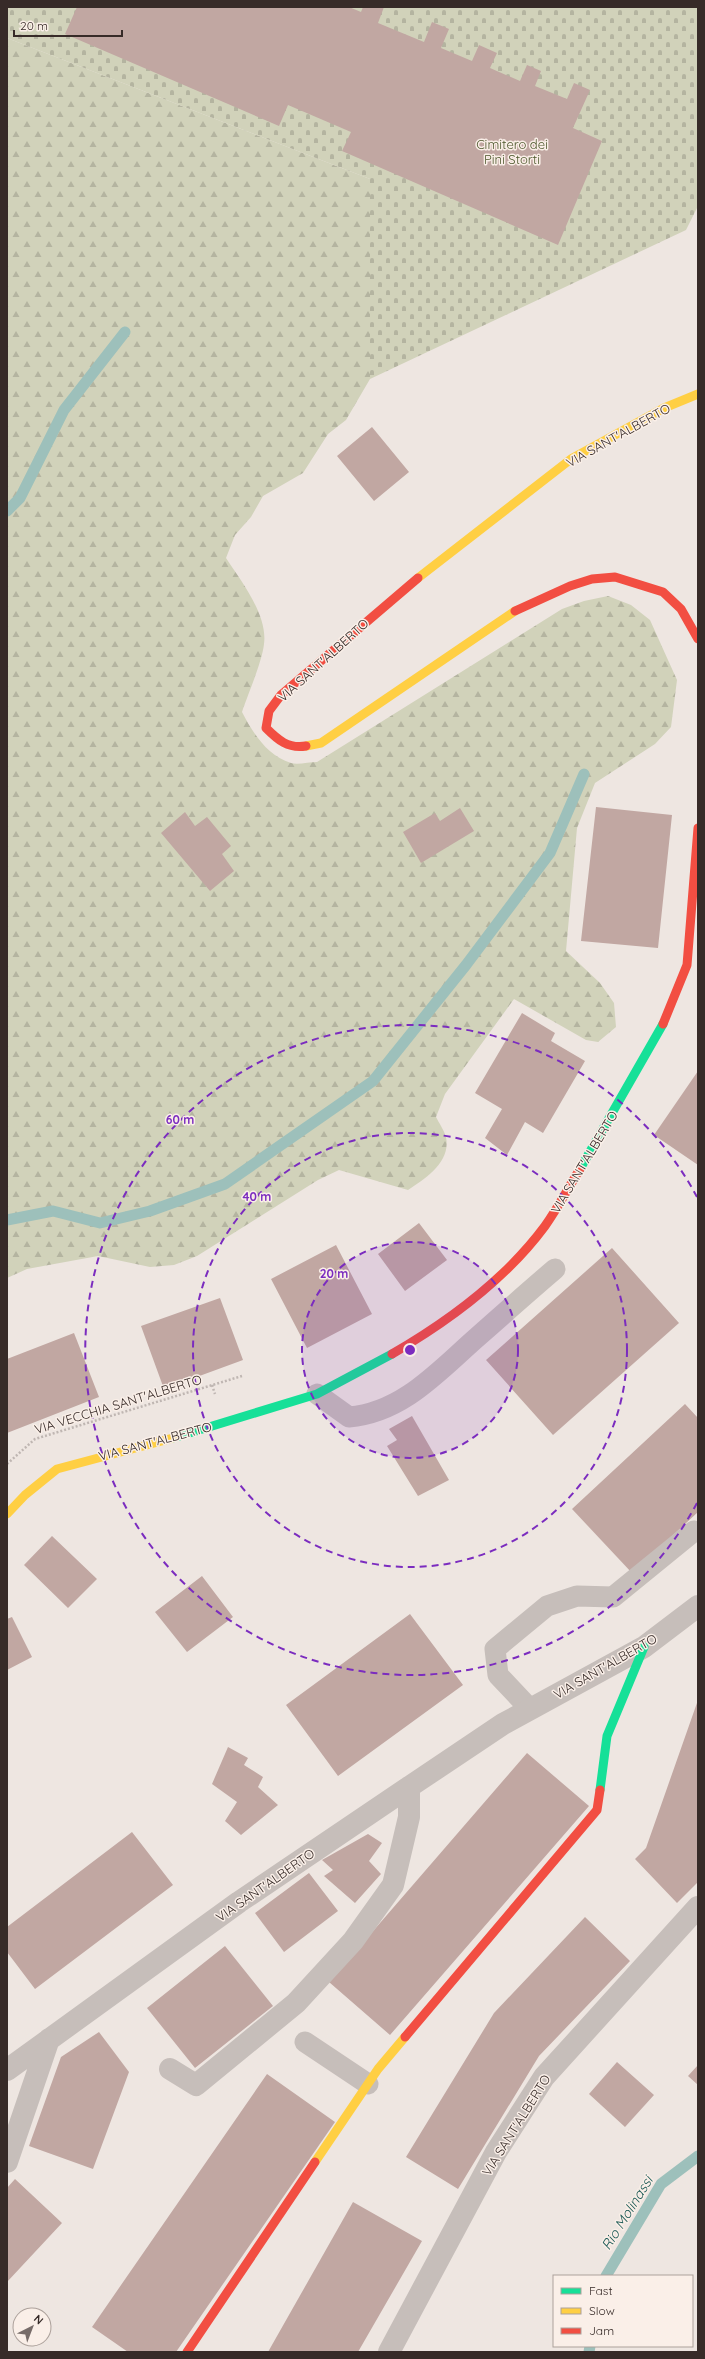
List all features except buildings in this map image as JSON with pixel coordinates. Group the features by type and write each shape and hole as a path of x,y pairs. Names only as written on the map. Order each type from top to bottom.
{"street":[{"name":"VIA SANT'ALBERTO","path":"698,394 664,408 571,459 495,517 405,588 281,696 269,711 266,728 283,745 302,748 320,743 513,612 544,597 592,579 615,577 663,592 681,609 698,639"},
{"name":"VIA SANT'ALBERTO","path":"7,1514 25,1495 57,1469 164,1441 317,1394 373,1366 420,1338 464,1307 513,1263 545,1226 606,1127 668,1015 687,965 698,828"},
{"name":"VIA SANT'ALBERTO","path":"7,2070 239,1902 408,1787 503,1724 644,1647 698,1606"},
{"path":"188,2352 378,2069 597,1810 607,1736 644,1647"},
{"path":"170,2068 196,2085 296,2003 353,1941 393,1884 409,1816 408,1787"},
{"name":"VIA SANT'ALBERTO","path":"390,2352 496,2152 544,2077 698,1907"},
{"path":"7,2162 49,2039"}],"lane":[{"path":"317,1394 349,1417 364,1416 384,1410 414,1393 555,1269"},
{"path":"530,1709 498,1675 495,1649 547,1606 577,1596 613,1597 694,1530"},
{"path":"305,2042 368,2084"}],"path":[{"name":"VIA VECCHIA SANT'ALBERTO","path":"7,1464 35,1438 242,1376"}],"green space":[{"name":"Cimitero dei Pini Storti","path":"7,7 698,7 698,206 686,230 370,379 370,179 7,38"},
{"path":"7,38 370,179 370,379 346,420 328,434 303,473 263,496 251,517 235,535 226,558 246,588 258,610 262,622 264,633 263,651 242,712 256,736 268,749 282,760 294,764 317,762 562,609 584,601 608,596 631,605 650,620 677,680 671,727 655,744 595,783 577,828 566,951 600,983 614,1003 616,1027 598,1042 586,1040 514,999 445,1094 436,1117 443,1129 447,1146 441,1162 429,1175 408,1190 339,1170 318,1180 197,1256 174,1265 150,1267 98,1256 27,1269 7,1278"}],"waterway":[{"path":"7,511 20,498 64,410 125,332"},
{"path":"7,1220 53,1211 100,1223 150,1211 225,1184 373,1081 466,965 550,853 584,774"},
{"name":"Rio Molinassi","path":"607,2275 661,2184 698,2156"},
{"name":"Rio Molinassi","path":"589,2352 590,2347"}],"traffic: fast":[{"path":"580,1169 663,1024"},
{"path":"173,1438 317,1394 392,1354"},
{"path":"600,1790 607,1736 644,1647"}],"traffic: slow":[{"path":"418,578 571,459 664,408 698,394"},
{"path":"306,746 321,743 515,611"},
{"path":"7,1514 25,1495 57,1469 173,1438"},
{"path":"315,2162 378,2069 405,2037"}],"traffic: jam":[{"path":"515,611 570,586 592,579 615,577 663,592 681,609 698,639"},
{"path":"306,746 300,747 289,745 279,740 270,732 266,728 269,711 281,695 418,578"},
{"path":"663,1024 687,965 698,828"},
{"path":"392,1354 434,1328 494,1282 529,1246 545,1226 580,1169"},
{"path":"405,2037 597,1810 600,1790"},
{"path":"187,2352 315,2162"}]}
